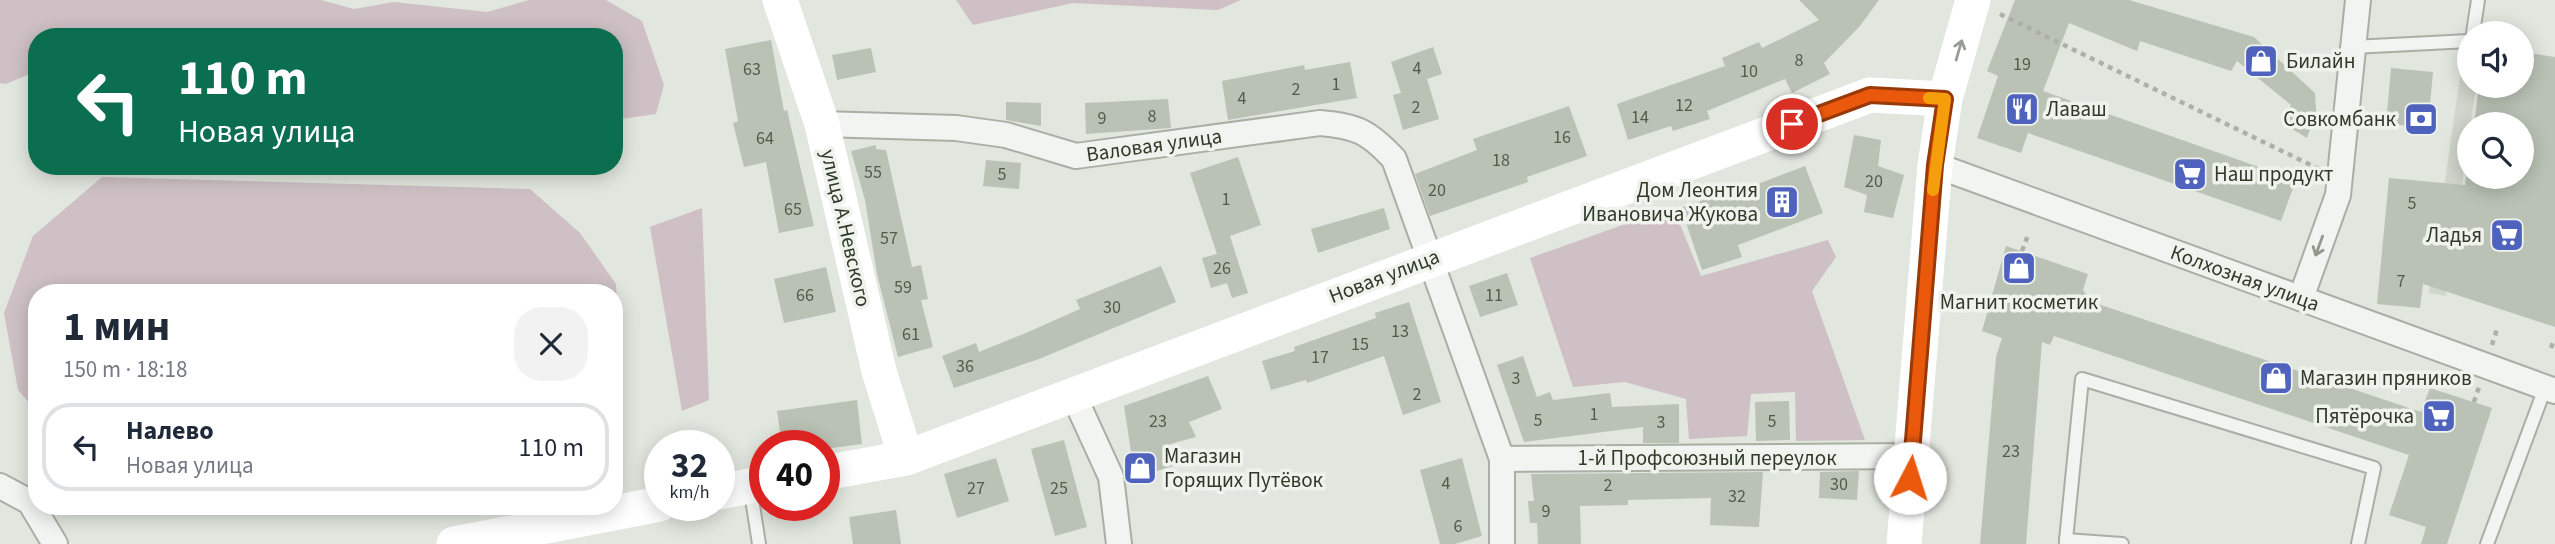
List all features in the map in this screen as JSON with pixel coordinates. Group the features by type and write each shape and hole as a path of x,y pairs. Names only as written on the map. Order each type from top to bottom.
{"street":[{"name":"улица А.Невского","path":"780,0 822,124 879,371 906,458"},
{"path":"1904,544 1935,165 1945,99 1973,0"},
{"path":"2301,298 2338,195 2358,0"},
{"name":"Новая улица","path":"840,469 906,458 1870,95 1945,99"},
{"name":"Валовая улица","path":"822,124 956,128 1006,135 1076,156 1320,122 1352,126 1375,139 1394,159 1502,459 1502,544"},
{"name":"Колхозная улица","path":"1935,165 2550,390"},
{"path":"1073,394 1111,477 1119,544"},
{"name":"1-й Профсоюзный переулок","path":"1502,459 1912,456"},
{"path":"0,486 28,501"},
{"path":"623,511 644,507"},
{"path":"38,515 55,544"},
{"path":"454,544 603,515"}],"lane":[{"path":"2475,21 2478,0"},
{"path":"2353,47 2457,42"},
{"path":"2122,544 2066,542 2082,379 2374,468 2358,544"},
{"path":"2487,544 2550,390"},
{"path":"745,487 759,544"}],"path":[{"path":"1973,0 2318,167 2338,195"},
{"path":"2022,251 2028,235"},
{"path":"2551,348 2554,340"},
{"path":"2474,402 2478,390"}],"shaded area":[{"path":"0,0 321,0 354,9 394,2 487,12 529,0 606,0 642,21 664,85 656,114 623,119 623,28 28,28 28,75 6,84 0,83"},
{"path":"956,0 1241,0 1218,10 1073,3 973,25"},
{"path":"2457,98 2474,98 2472,112 2457,112 2457,189 2461,189 2446,296 2429,293"},
{"path":"102,177 530,189 580,233 616,284 28,284 28,402 18,390 4,313 33,236"},
{"path":"1673,207 1701,276 1828,240 1836,257 1812,291 1865,440 1796,441 1795,392 1751,394 1747,436 1689,439 1686,399 1625,382 1573,387 1530,258"},
{"path":"702,208 709,400 682,411 650,227"}],"building":[{"path":"1799,0 1879,0 1860,26 1824,63 1830,74 1792,93 1785,79 1707,111 1710,119 1673,131 1671,126 1628,140 1617,104 1725,66 1722,58 1759,42 1762,48 1819,20"},
{"path":"2015,0 2129,0 2254,37 2315,93 2316,111 2307,138 2284,124 2291,105 2237,61 2231,71 2140,41 2137,51 2069,23 2043,91 2296,180 2281,221 2028,133 2021,153 1977,138 1998,76 1987,71"},
{"path":"771,40 784,111 787,110 814,226 779,233 766,162 744,167 733,123 738,121 725,49"},
{"path":"1433,47 1442,74 1427,79 1439,119 1403,130 1393,95 1401,93 1391,62"},
{"path":"871,48 876,72 837,80 832,55"},
{"name":"Ладья","path":"2534,54 2555,57 2555,327 2423,284 2420,308 2377,304 2389,178 2457,184 2457,189 2534,189 2534,112 2476,112 2477,98 2534,98"},
{"path":"1350,62 1357,98 1228,120 1222,81 1304,65 1305,70"},
{"path":"2391,68 2433,72 2428,127 2386,124"},
{"path":"1168,99 1171,128 1086,134 1085,103"},
{"path":"1006,102 1041,103 1041,126 1006,120"},
{"path":"1569,106 1587,156 1527,177 1528,182 1430,216 1415,174 1477,150 1473,139"},
{"path":"1854,135 1881,140 1878,166 1904,175 1893,218 1864,212 1867,195 1844,187"},
{"path":"876,145 876,149 886,150 912,267 921,265 928,299 921,300 933,347 898,357 877,274 865,200 851,151"},
{"path":"1238,157 1261,225 1230,236 1248,293 1232,298 1227,283 1211,288 1202,258 1217,254 1190,173"},
{"path":"986,160 1021,163 1019,189 983,186"},
{"path":"1805,166 1823,213 1738,245 1742,257 1702,270 1681,208 1720,194 1721,198"},
{"path":"1384,208 1390,229 1318,253 1311,229"},
{"path":"2006,246 2088,274 2083,290 2092,302 2421,412 2430,388 2492,408 2447,544 2421,544 2426,527 2389,515 2409,455 2054,336 2050,345 2042,342 2026,544 1980,544 1996,357 2002,338 1982,331"},
{"path":"1161,266 1176,302 1039,359 954,388 942,356 976,343 979,352 1028,332 1080,309 1076,300"},
{"path":"826,267 836,312 784,323 774,279"},
{"path":"1507,273 1518,305 1480,317 1469,286"},
{"path":"1409,302 1441,402 1403,415 1384,356 1307,383 1306,380 1271,390 1262,361 1295,351 1294,347 1376,318 1375,313"},
{"path":"1523,356 1537,397 1550,392 1553,400 1610,393 1612,407 1679,404 1679,443 1643,443 1643,427 1524,442 1497,365"},
{"path":"1208,376 1222,409 1189,422 1196,437 1170,444 1173,466 1135,478 1124,406"},
{"path":"857,400 862,444 840,447 840,430 780,430 777,411"},
{"path":"1789,401 1790,440 1756,441 1755,402"},
{"path":"1064,440 1087,527 1055,536 1031,449"},
{"path":"996,458 1009,501 957,518 944,474"},
{"path":"1462,458 1482,536 1455,544 1440,544 1420,470"},
{"path":"1859,471 1857,500 1819,498 1820,472"},
{"path":"1763,472 1759,527 1710,525 1711,498 1628,500 1628,505 1580,506 1581,544 1538,544 1537,523 1530,523 1528,501 1534,501 1531,474"},
{"path":"896,510 901,544 853,544 849,517"}],"slow traffic":[{"path":"1929,98 1945,99 1933,190"}],"place":[{"name":"Билайн","path":"2261,61"},
{"name":"Лаваш","path":"2022,109"},
{"name":"Совкомбанк","path":"2421,119"},
{"name":"Наш продукт","path":"2190,174"},
{"name":"Дом Леонтия Ивановича Жукова","path":"1782,202"},
{"name":"Ладья","path":"2507,235"},
{"name":"Магнит косметик","path":"2019,268"},
{"name":"Магазин пряников","path":"2276,378"},
{"name":"Пятёрочка","path":"2439,416"},
{"name":"Магазин Горящих Путёвок","path":"1140,468"}],"route":[{"path":"1792,124 1870,95 1945,99 1935,165 1910,478"}]}
